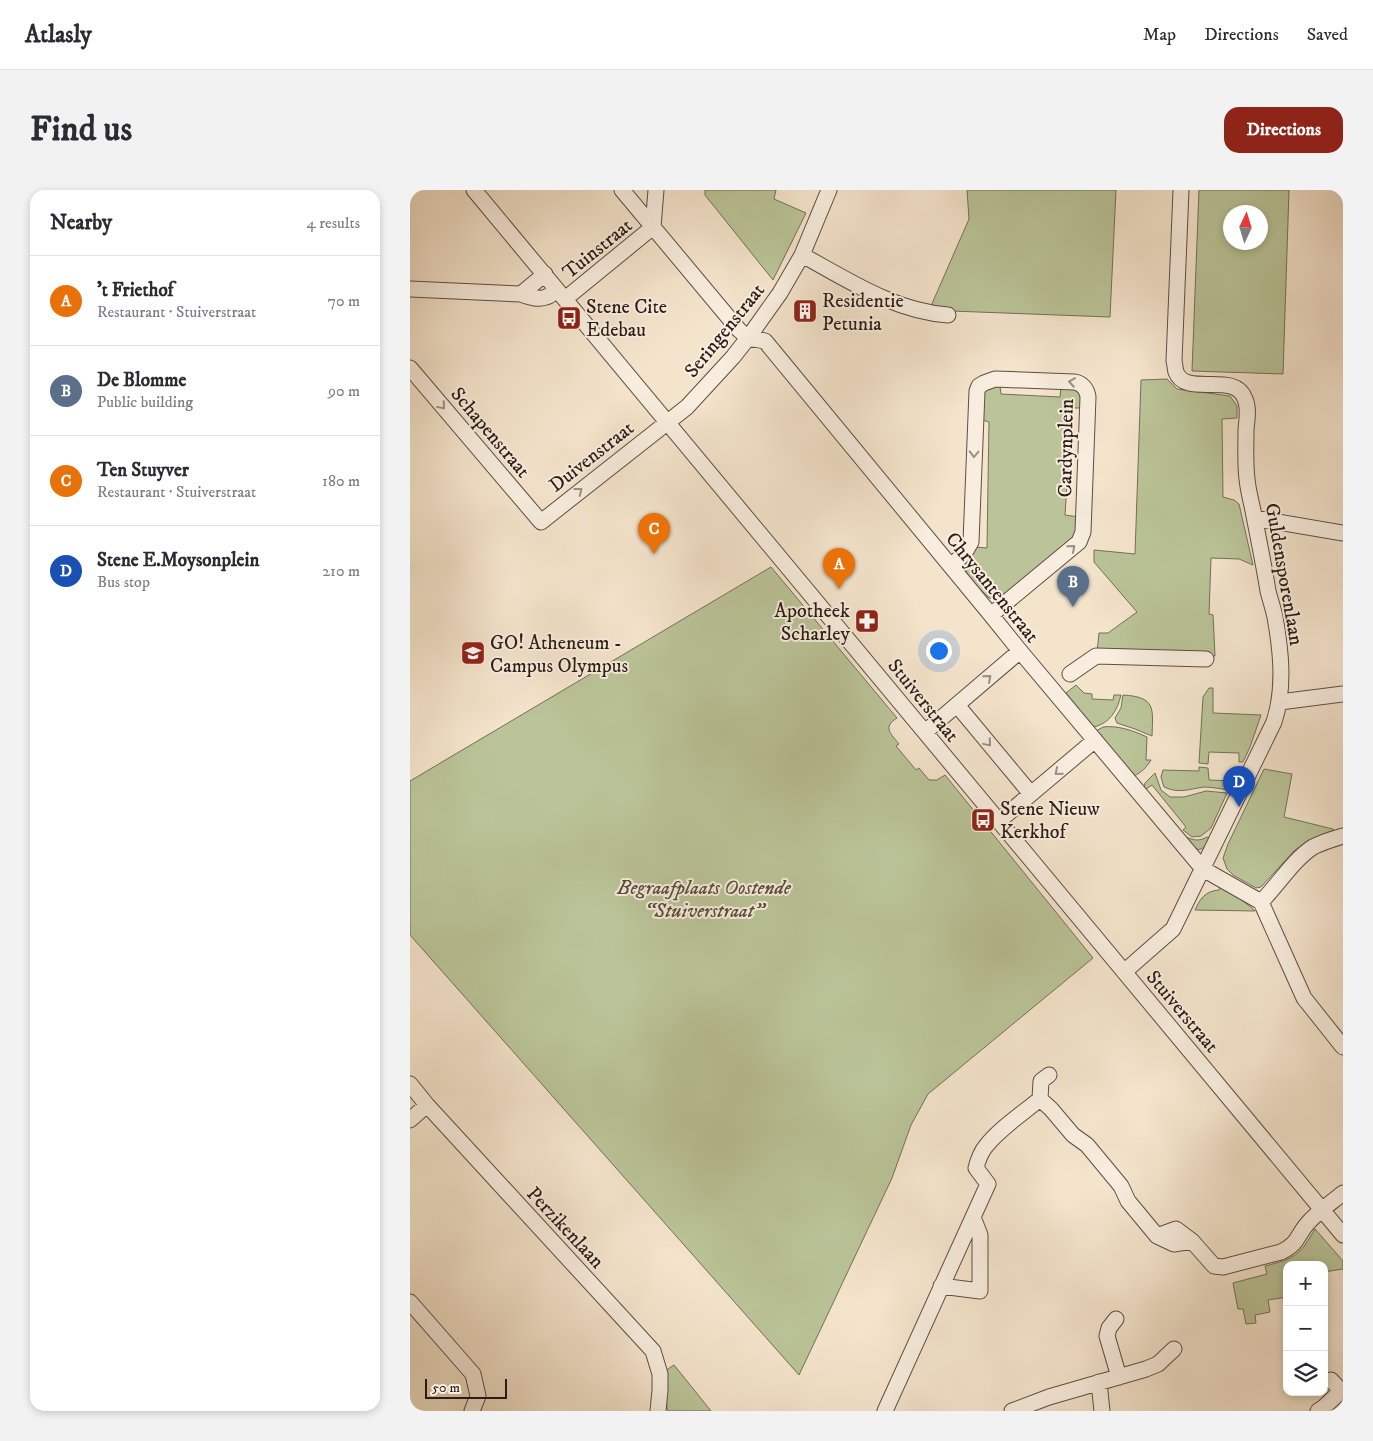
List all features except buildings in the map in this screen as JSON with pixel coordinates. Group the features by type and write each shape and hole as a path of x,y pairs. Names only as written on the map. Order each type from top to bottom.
{"street":[{"name":"Stuiverstraat","path":"474,190 1343,1235"},
{"path":"622,190 739,330 748,338"},
{"path":"653,226 656,190"},
{"name":"Seringenstraat","path":"667,422 686,407 733,357 780,293 802,255 830,190"},
{"name":"Guldensporenlaan","path":"1124,972 1173,929 1274,722 1282,689 1277,634 1247,481 1247,406 1245,398 1242,392 1229,385 1194,384 1180,378 1176,372 1174,361 1181,190"},
{"name":"Tuinstraat","path":"410,289 521,294 543,298 561,294 653,226"},
{"path":"802,255 893,302 923,311 948,315"},
{"path":"521,294 545,274"},
{"name":"Chrysantenstraat","path":"748,338 765,341 991,614 1020,652 1203,869"},
{"name":"Schapenstraat","path":"410,368 541,522"},
{"name":"Cardynplein","path":"951,566 964,554 971,542 975,421 977,391 980,386 989,380 995,379 1079,383 1086,389 1088,397 1082,537 1079,542 1057,561 991,614"},
{"name":"Duivenstraat","path":"541,522 667,422"},
{"path":"1255,518 1343,533"},
{"path":"925,732 1020,652"},
{"path":"1070,674 1096,656 1206,659"},
{"path":"1280,702 1343,694"},
{"name":"Stuiverstraat","path":"957,705 1032,794"},
{"path":"999,821 1095,740"},
{"path":"1261,902 1299,858 1312,848 1343,836"},
{"path":"1203,869 1261,902 1304,998 1343,1047"},
{"path":"885,1411 988,1184 976,1168 979,1157 985,1147 995,1137 1040,1099 1041,1081 1049,1075"},
{"name":"Perzikenlaan","path":"410,1084 427,1105 653,1351 660,1374 658,1411"},
{"path":"1040,1099 1093,1152 1121,1186 1128,1201 1156,1236 1174,1244 1192,1241 1214,1266 1223,1267 1281,1252 1289,1248 1307,1224 1343,1193"},
{"path":"410,1120 427,1105"},
{"path":"941,1286 980,1291 980,1235 973,1217"},
{"path":"410,1302 473,1374 478,1396 472,1411"},
{"path":"1116,1319 1109,1328 1107,1336 1119,1377"},
{"path":"1012,1411 1049,1397 1146,1369 1158,1364 1174,1349"},
{"path":"1099,1382 1102,1411"},
{"path":"1318,1411 1324,1407 1338,1388"}],"green space":[{"path":"705,190 776,190 774,199 806,213 773,280 705,195"},
{"path":"967,190 1116,190 1110,317 951,311 931,306 969,219"},
{"path":"1199,190 1289,190 1283,374 1192,371"},
{"path":"1167,379 1177,389 1230,396 1237,406 1237,418 1222,419 1223,497 1234,500 1239,504 1253,565 1239,559 1211,558 1209,614 1213,615 1215,656 1097,652 1099,633 1108,633 1137,612 1094,562 1094,550 1135,554 1141,380"},
{"path":"1000,386 1001,394 1060,397 1061,386 1075,388 1082,394 1082,408 1072,408 1065,515 1079,517 1074,541 997,599 989,598 968,577 965,567 975,547 987,548 989,422 979,419 984,389"},
{"name":"Begraafplaats Oostende “Stuiverstraat”","path":"771,567 897,718 892,721 889,728 889,731 899,744 896,746 916,770 919,768 929,780 937,780 945,775 1093,958 928,1094 911,1125 892,1178 799,1375 410,935 410,781"},
{"path":"1076,685 1084,693 1092,694 1092,699 1113,700 1114,695 1121,695 1112,716 1104,723 1094,727 1066,693"},
{"path":"1209,688 1213,688 1213,713 1261,715 1243,762 1239,762 1239,753 1209,752 1208,764 1199,763 1203,697"},
{"path":"1123,695 1142,698 1147,701 1153,718 1152,736 1117,723 1115,718 1121,708"},
{"path":"1103,727 1120,728 1147,737 1146,760 1151,760 1144,770 1134,776 1096,731"},
{"path":"1199,767 1208,768 1209,780 1233,781 1234,772 1238,773 1229,790 1204,787 1179,791 1164,787 1161,777 1163,770 1199,771"},
{"path":"1264,769 1292,774 1284,817 1334,830 1309,840 1294,851 1261,887 1256,888 1233,875 1227,869 1223,858"},
{"path":"1155,773 1161,790 1170,797 1184,797 1206,791 1227,793 1211,828 1201,836 1192,837 1183,830 1186,827 1152,785 1146,789 1144,787 1145,783"},
{"path":"1184,836 1196,840 1210,838 1203,848 1197,849"},
{"path":"1222,884 1255,911 1195,910 1204,896 1219,890"},
{"path":"1315,1229 1343,1261 1343,1269 1328,1271 1328,1261 1284,1261 1296,1255"},
{"path":"1283,1261 1283,1298 1268,1300 1270,1312 1255,1315 1256,1323 1246,1324 1243,1309 1238,1309 1233,1283 1267,1274 1265,1266"},
{"path":"674,1365 711,1411 669,1411 667,1409 665,1371"}],"place":[{"name":"Residentie Petunia","path":"805,311"},
{"name":"Stene Cite Edebau","path":"569,318"},
{"name":"Ten Stuyver","path":"654,554"},
{"name":"'t Friethof","path":"839,589"},
{"name":"De Blomme","path":"1073,607"},
{"name":"Apotheek Scharley","path":"867,621"},
{"name":"GO! Atheneum - Campus Olympus","path":"473,653"},
{"name":"Stene E.Moysonplein","path":"1239,807"},
{"name":"Stene Nieuw Kerkhof","path":"983,820"}]}
